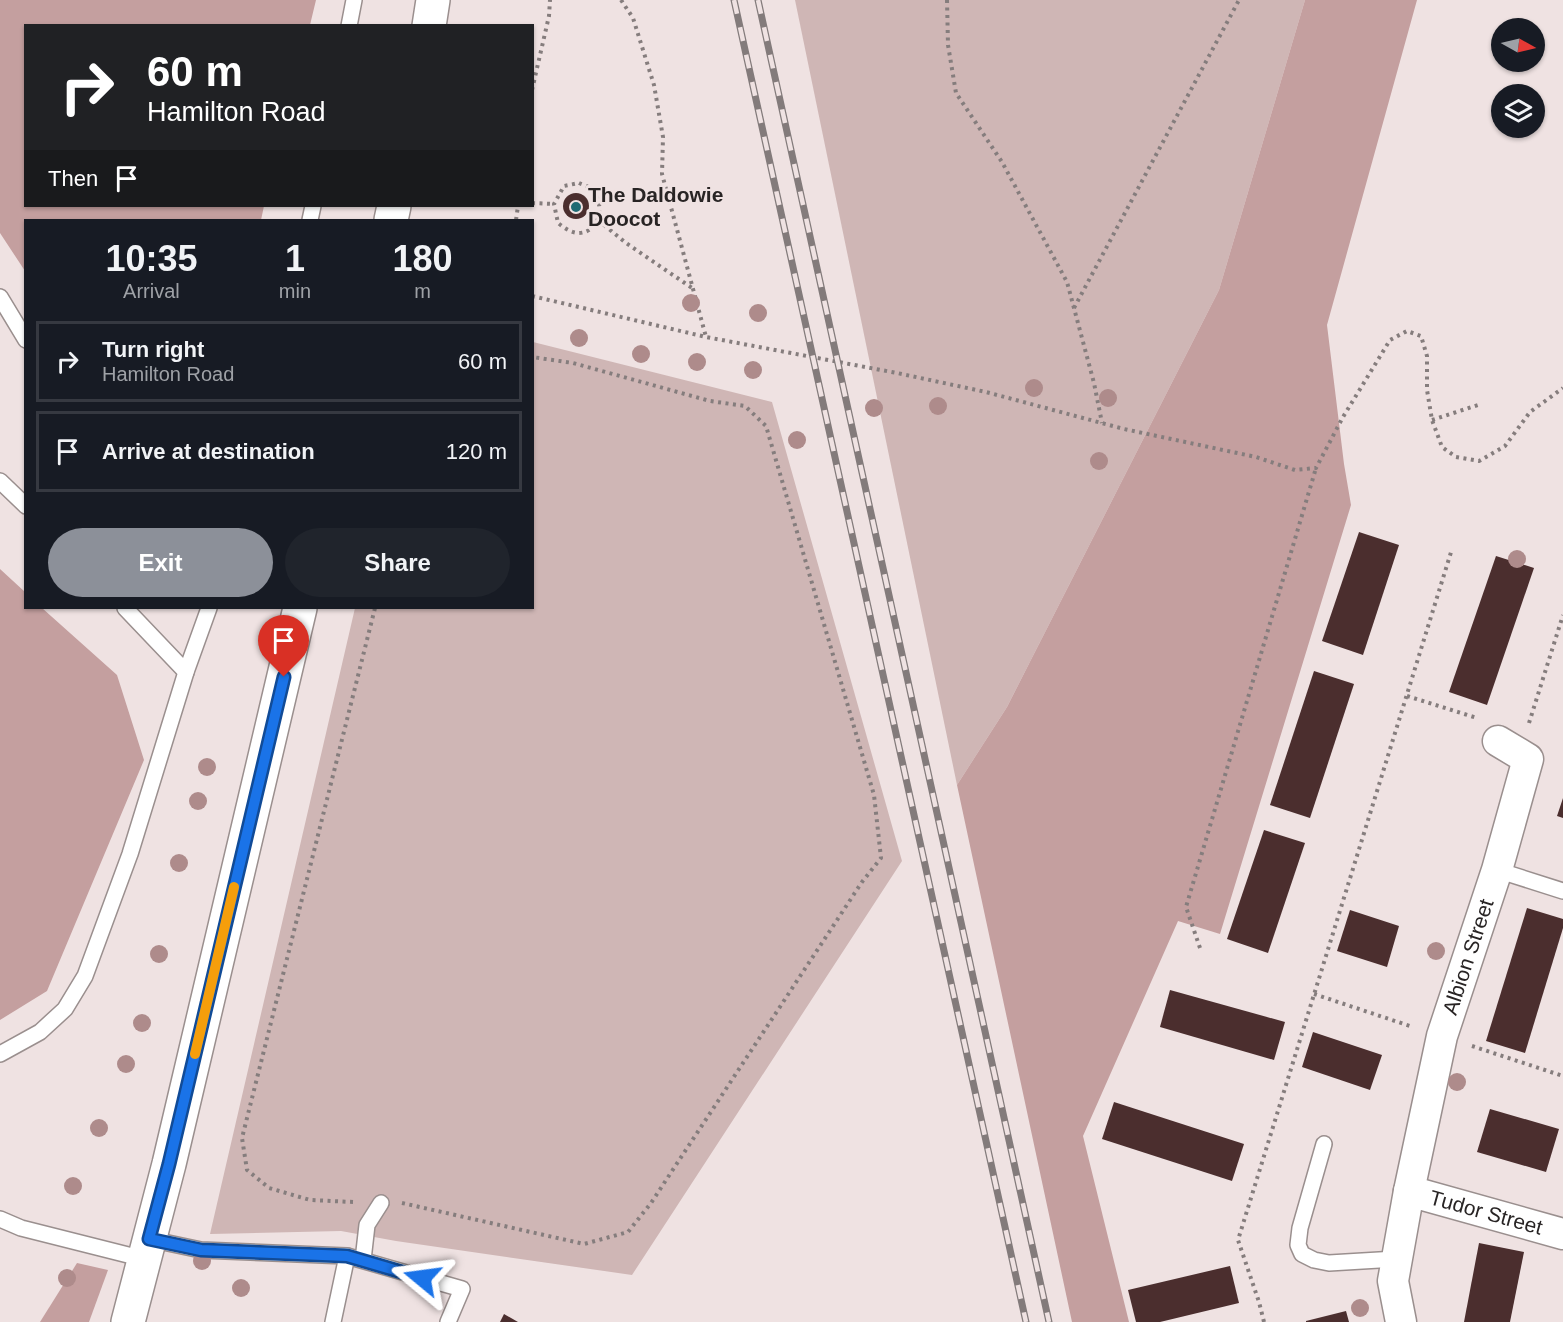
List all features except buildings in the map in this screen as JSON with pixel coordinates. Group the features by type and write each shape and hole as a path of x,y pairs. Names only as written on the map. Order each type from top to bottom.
{"main road":[{"path":"429,24 433,0"},
{"path":"128,1322 169,1164 300,609"}],"street":[{"path":"1498,741 1528,759"},
{"name":"Albion Street","path":"1401,1322 1393,1281 1396,1259 1408,1191 1442,1036 1497,870 1528,759"},
{"name":"Tudor Street","path":"1408,1191 1563,1234"}],"lane":[{"path":"349,24 354,0"},
{"path":"0,297 24,337"},
{"path":"0,481 24,505"},
{"path":"126,609 186,672"},
{"path":"0,1054 40,1032 65,1009 86,976 130,854 186,672 209,609"},
{"path":"1497,870 1563,891"},
{"path":"1324,1144 1300,1228 1298,1245 1302,1254 1314,1260 1329,1263 1396,1259"},
{"path":"363,1260 367,1225 381,1203"},
{"path":"0,1219 21,1228 147,1249 347,1256 462,1289 448,1322"},
{"path":"333,1322 347,1256"}],"path":[{"path":"534,81 549,16 550,0"},
{"path":"621,0 633,18 654,85 663,137 662,174 706,338"},
{"path":"947,0 948,45 956,93 1007,172 1067,282 1094,383 1102,423"},
{"path":"1074,308 1239,0"},
{"path":"579,183 591,188 600,204 598,220 590,229 579,233 568,230 558,223 554,204 564,186 579,183"},
{"path":"534,203 554,204"},
{"path":"598,220 626,243 693,289"},
{"path":"534,296 706,338 908,375 986,392 1102,423 1256,457 1295,470 1316,468"},
{"path":"1200,948 1186,907 1316,468 1343,417 1390,340 1407,331 1421,336 1427,356 1427,390 1432,420 1442,447 1456,457 1479,461 1505,446 1530,412 1563,388"},
{"path":"375,609 242,1138 247,1170 268,1188 310,1200 406,1204 584,1244 628,1232 651,1203 862,882 881,858 874,795 766,426 745,406 710,401 573,363 534,357"},
{"path":"1432,420 1478,405"},
{"path":"1264,1322 1239,1240 1452,549"},
{"path":"1528,759 1526,733 1563,615"}],"shaded area":[{"path":"0,0 316,0 310,24 24,24 24,207 264,207 261,219 24,219 24,269 0,233"},
{"path":"795,0 1305,0 1219,290 1007,707 957,785"},
{"path":"1305,0 1417,0 1327,325 1351,505 1220,934 1178,921 1083,1136 1129,1322 1072,1322 957,785 1007,707 1219,290"},
{"path":"534,342 772,402 902,861 632,1275 341,1231 210,1234 355,609 534,609"},
{"path":"0,569 24,591 24,609 43,609 117,675 144,760 47,991 0,1020"},
{"path":"77,1263 108,1270 89,1322 40,1322"}],"railway":[{"path":"734,0 1026,1322"},
{"path":"758,0 1049,1322"}],"slow traffic":[{"path":"195,1054 234,887"}],"place":[{"name":"The Daldowie Doocot","path":"576,207"}],"route":[{"path":"284,677 169,1164 149,1239 201,1250 347,1256 422,1278"}]}
